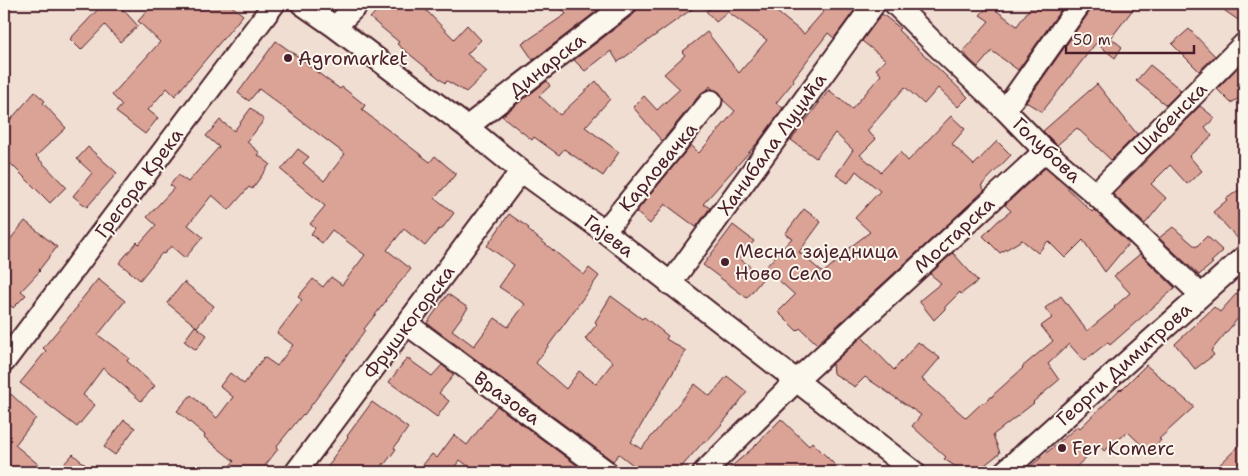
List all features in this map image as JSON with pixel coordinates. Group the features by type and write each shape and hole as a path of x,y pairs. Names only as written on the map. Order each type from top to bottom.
{"street":[{"name":"Грегора Крека","path":"4,362 274,4"},
{"name":"Гајева","path":"302,4 467,127 521,171 601,229 914,472"},
{"path":"335,27 358,4"},
{"name":"Динарска","path":"467,127 626,4"},
{"name":"Ханибала Луцића","path":"670,284 874,4"},
{"name":"Голубова","path":"895,4 1045,151 1095,194 1201,295"},
{"path":"1005,110 1080,4"},
{"name":"Шибенска","path":"1095,194 1244,44"},
{"name":"Карловачка","path":"601,229 612,222 712,101"},
{"name":"Мостарска","path":"704,472 797,380 1045,151"},
{"name":"Фрушкогорска","path":"296,472 521,171"},
{"name":"Георги Димитрова","path":"1004,472 1244,257"},
{"name":"Вразова","path":"406,324 607,472"}],"building":[{"path":"103,4 118,4 138,26 120,42 105,25 81,50 70,39"},
{"path":"154,4 229,4 243,15 175,96 167,88 148,110 158,118 145,134 116,112 122,105 112,95 160,42 138,21"},
{"path":"383,4 420,4 454,39 467,25 481,40 467,54 487,72 466,92 447,81 445,83 397,44 399,42 370,18"},
{"path":"557,4 606,4 533,60 522,44 566,14"},
{"path":"638,4 699,4 618,62 611,51 585,71 574,60 634,14"},
{"path":"717,4 767,4 804,34 830,4 859,4 834,38 828,33 793,79 794,81 776,103 783,108 759,141 703,204 710,208 696,227 665,204 650,224 636,212 691,145 699,153 735,111 723,100 719,92 710,86 701,93 662,141 633,107 644,96 657,110 680,89 664,74 685,55 682,52 707,32 739,73 767,40 728,12 716,22 706,11"},
{"path":"1033,4 1065,4 1018,70 992,51 978,67 969,59 963,51 989,21 980,15 989,5 1017,26"},
{"path":"1092,4 1137,4 1111,38 1122,47 1115,58 1096,43 1042,112 1026,102 1090,11"},
{"path":"1215,4 1244,4 1244,24"},
{"path":"882,14 900,28 898,30 968,97 958,107 938,88 924,104 905,87 867,131 876,139 860,155 881,172 900,152 908,161 951,116 965,129 952,144 974,165 997,141 1011,155 981,186 985,190 817,344 800,328 797,331 778,312 795,295 765,268 792,238 785,234 804,209 821,222 799,252 823,273 846,253 845,251 870,232 855,218 880,191 856,171 848,183 836,175 853,150 835,133 816,158 791,140 829,90 852,109 881,75 876,69 886,60 862,41"},
{"path":"1189,29 1215,56 1199,71 1172,44"},
{"path":"276,41 340,89 342,87 365,105 362,110 430,162 435,156 456,174 435,198 454,213 425,246 404,229 387,250 411,269 385,300 330,380 304,415 276,447 278,449 260,472 225,472 234,461 204,437 205,435 177,411 191,395 217,418 233,397 220,386 230,373 244,384 264,357 277,366 293,345 277,333 302,300 298,297 313,279 323,287 331,277 342,285 365,255 332,230 322,243 311,234 315,228 310,224 325,206 281,170 298,149 309,157 303,163 324,181 345,154 259,89 249,101 238,93"},
{"path":"1244,61 1244,95 1231,103 1217,89"},
{"path":"1150,65 1181,90 1166,105 1136,81"},
{"path":"547,81 550,86 539,96 560,115 596,81 610,99 585,127 619,152 603,176 564,149 559,155 534,137 532,140 502,116"},
{"path":"1097,84 1137,134 1111,160 1077,128 1057,145 1043,131"},
{"path":"35,92 45,101 43,103 66,128 36,156 66,187 50,203 4,157 4,127"},
{"path":"1200,106 1215,118 1205,127 1212,136 1189,156 1202,171 1187,184 1170,165 1151,184 1166,198 1145,224 1113,194"},
{"path":"251,108 264,120 247,142 260,153 258,155 270,164 252,189 249,187 229,210 212,195 188,225 203,237 185,258 171,246 164,254 162,253 140,280 119,263 137,242 139,244 156,225 147,217 174,188 170,185 178,175 188,182 219,147 206,136 220,120 234,131"},
{"path":"88,147 117,173 87,207 73,196 92,173 77,159"},
{"path":"1045,168 1092,212 1094,210 1129,243 1105,272 1083,240 1065,258 1048,241 1038,253 1022,240 1000,253 983,236 1011,211 1005,205"},
{"path":"1244,186 1244,245 1213,212 1226,199"},
{"path":"509,214 529,228 528,230 584,275 589,268 599,276 536,363 566,389 579,371 596,384 613,362 585,339 597,324 595,322 611,296 642,319 644,317 668,336 666,339 686,351 631,442 641,449 695,384 710,396 727,376 747,392 722,424 706,442 704,441 677,472 642,472 619,454 613,461 427,323 448,294 468,308 452,330 474,346 495,318 508,327 525,304 499,287 514,265 487,246"},
{"path":"25,221 57,247 40,271 21,291 26,295 13,308 4,299 4,247"},
{"name":"Месна заједница Ново Село","path":"733,225 754,241 740,259 764,277 747,298 703,265"},
{"path":"1173,227 1196,247 1207,236 1223,251 1199,275 1159,238"},
{"path":"953,253 978,281 961,294 960,292 934,320 919,301 941,283 930,274"},
{"path":"1140,254 1175,288 1110,345 1108,342 1084,361 1069,344 1048,364 1059,380 1034,403 993,435 1000,453 976,472 964,472 944,459 946,457 912,426 921,415 865,377 855,387 833,373 832,364 862,337 894,370 918,342 940,358 922,379 966,418 983,402 992,397 1022,367 1053,341 1041,326 1052,318 1045,308 1061,296 1087,331 1130,293 1114,276"},
{"path":"98,279 125,301 98,335 129,358 127,361 155,386 141,401 103,368 83,395 95,405 77,427 20,383 46,351 43,348"},
{"path":"184,282 214,306 197,327 167,303"},
{"path":"1237,293 1244,299 1244,311 1211,351 1214,355 1195,369 1175,344 1214,307 1220,312"},
{"path":"195,326 207,335 196,350 184,341"},
{"path":"407,358 432,376 442,365 454,375 439,393 449,401 437,417 389,382"},
{"path":"1146,365 1194,407 1159,439 1161,440 1150,453 1128,432 1104,451 1099,445 1071,472 1024,472 1078,426 1080,428"},
{"path":"11,394 36,418 15,445 39,465 33,472 4,472 4,403"},
{"path":"372,402 408,428 394,448 396,449 377,472 323,472 333,460 347,436"},
{"path":"497,406 586,472 476,472 460,460 452,470 454,472 417,472 432,454 437,458 454,435 467,445"},
{"path":"781,419 809,446 812,442 842,472 725,472 754,447"},
{"path":"124,420 135,428 115,455 104,447"},
{"path":"1244,441 1244,472 1212,472"},
{"path":"73,454 93,472 71,472 63,465"}],"place":[{"name":"Agromarket","path":"288,58"},
{"name":"Месна заједница Ново Село","path":"725,262"},
{"name":"Fer Komerc","path":"1062,448"}]}
